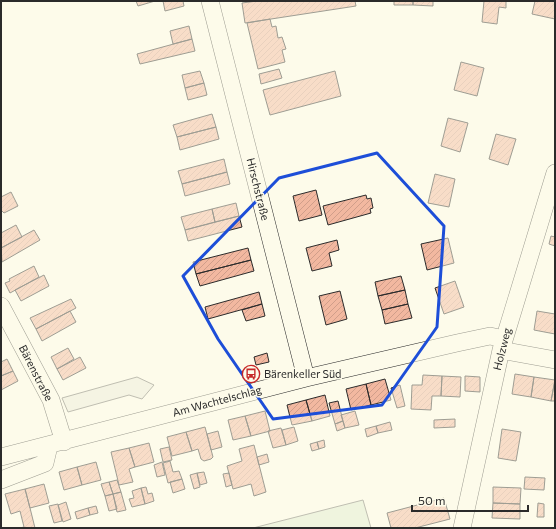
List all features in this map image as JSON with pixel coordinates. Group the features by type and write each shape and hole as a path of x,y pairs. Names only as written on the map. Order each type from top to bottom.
{"street":[{"name":"Hirschstraße","path":"210,1 306,378"},
{"name":"Holzweg","path":"462,528 502,345 555,173"},
{"name":"Bärenstraße","path":"1,306 51,400 56,444"},
{"name":"Am Wachtelschlag","path":"1,458 306,378 490,336 502,345 555,360"},
{"path":"1,480 45,463 56,444"}],"highlighted area":[{"path":"377,153 444,226 437,327 382,405 273,419 218,339 183,276 279,178"}],"green space":[{"path":"363,500 371,528 253,528"}],"shaded area":[{"path":"137,377 154,385 142,399 129,395 68,412 62,398"}],"building":[{"path":"136,1 155,1 138,6"},
{"path":"163,1 183,1 184,6 165,11"},
{"path":"257,1 355,1 356,6 245,23 242,3"},
{"path":"394,1 413,1 413,5 394,5"},
{"path":"413,1 433,1 433,6 413,5"},
{"path":"484,1 506,1 506,8 499,7 497,24 482,22"},
{"path":"535,1 555,1 555,19 532,14"},
{"path":"270,19 272,27 276,26 278,38 282,37 286,49 282,50 285,62 258,69 247,23"},
{"path":"189,26 192,39 173,44 170,31"},
{"path":"192,39 195,51 140,64 137,54"},
{"path":"461,62 484,68 477,96 454,90"},
{"path":"279,69 282,78 261,84 259,74"},
{"path":"200,71 204,83 185,88 182,75"},
{"path":"335,71 341,96 270,115 263,90"},
{"path":"204,83 207,95 188,100 185,88"},
{"path":"212,114 216,127 177,137 173,125"},
{"path":"448,118 468,123 460,152 441,146"},
{"path":"216,127 219,139 180,150 177,137"},
{"path":"496,134 516,139 508,165 489,159"},
{"path":"224,159 227,172 182,184 178,171"},
{"path":"227,172 230,184 185,196 182,184"},
{"path":"435,174 455,179 449,207 428,203"},
{"path":"316,190 322,215 299,221 293,196"},
{"path":"11,192 18,206 4,213 1,210 1,197"},
{"path":"366,195 367,199 371,198 373,208 370,209 371,213 328,225 323,206"},
{"path":"236,203 239,216 215,222 212,209"},
{"path":"212,209 215,222 185,230 181,217"},
{"path":"239,216 242,227 188,241 185,230"},
{"path":"16,225 22,237 1,248 1,233"},
{"path":"34,230 40,240 2,262 1,248"},
{"path":"551,236 555,237 555,246 549,244"},
{"path":"448,238 454,263 427,270 421,244"},
{"path":"337,240 339,250 329,253 332,266 312,271 306,248"},
{"path":"248,248 251,260 196,274 193,262"},
{"path":"251,260 254,271 200,286 196,274"},
{"path":"34,266 39,277 10,293 5,283 10,281 9,279"},
{"path":"44,275 49,286 21,301 15,290"},
{"path":"401,276 405,290 378,296 375,282"},
{"path":"455,281 464,307 444,314 435,288"},
{"path":"405,290 408,304 382,310 378,296"},
{"path":"340,291 347,319 326,325 319,296"},
{"path":"259,292 262,304 208,319 205,307"},
{"path":"71,299 76,308 36,329 30,318"},
{"path":"262,304 265,316 246,321 242,310"},
{"path":"408,304 412,318 385,324 382,310"},
{"path":"70,311 76,322 42,341 36,329"},
{"path":"537,311 555,314 555,334 534,330"},
{"path":"68,348 74,359 57,369 51,357"},
{"path":"267,353 269,362 256,365 254,357"},
{"path":"80,357 86,368 63,380 57,369"},
{"path":"7,359 13,371 1,376 1,362"},
{"path":"13,371 18,381 1,390 1,376"},
{"path":"515,374 534,377 531,397 512,394"},
{"path":"423,375 442,376 441,396 432,396 431,410 411,409 412,385 422,385"},
{"path":"442,376 461,377 460,397 441,396"},
{"path":"465,376 480,377 480,392 465,391"},
{"path":"534,377 555,380 551,401 531,397"},
{"path":"385,379 391,400 371,405 366,384"},
{"path":"555,380 555,401 551,401"},
{"path":"366,384 371,405 351,410 346,389"},
{"path":"400,385 405,406 397,408 391,388"},
{"path":"325,395 330,416 312,421 306,400"},
{"path":"306,400 312,421 292,425 287,405"},
{"path":"338,401 343,421 335,424 329,403"},
{"path":"265,411 270,431 251,436 245,416"},
{"path":"355,411 359,425 345,428 341,415"},
{"path":"245,416 251,436 233,440 228,420"},
{"path":"455,419 455,427 434,428 434,420"},
{"path":"343,421 345,428 337,431 335,424"},
{"path":"390,422 392,430 378,433 376,426"},
{"path":"376,426 378,433 367,437 365,429"},
{"path":"205,427 213,457 204,461 201,459 198,449 192,451 186,432"},
{"path":"294,427 298,441 286,445 282,430"},
{"path":"281,428 286,445 273,448 268,431"},
{"path":"502,429 521,432 516,461 498,458"},
{"path":"218,431 222,447 211,450 207,434"},
{"path":"186,432 192,451 172,456 167,437"},
{"path":"324,440 325,447 319,449 317,442"},
{"path":"317,442 319,449 312,451 310,444"},
{"path":"149,443 154,462 135,467 129,448"},
{"path":"254,445 266,492 254,496 251,484 233,489 227,466 242,461 239,449"},
{"path":"169,447 172,460 163,462 160,449"},
{"path":"129,448 135,467 129,469 133,482 119,485 111,452"},
{"path":"267,454 269,462 259,465 257,457"},
{"path":"170,461 173,472 179,471 182,479 168,483 163,463"},
{"path":"96,462 101,480 82,485 77,467"},
{"path":"162,462 165,475 157,477 154,465"},
{"path":"77,467 82,485 64,490 59,472"},
{"path":"204,472 207,483 200,485 197,473"},
{"path":"197,473 200,487 194,489 190,475"},
{"path":"229,473 232,485 226,487 223,474"},
{"path":"525,477 545,478 544,490 524,489"},
{"path":"182,479 185,489 173,493 170,482"},
{"path":"117,480 121,492 113,494 109,482"},
{"path":"109,482 113,494 105,496 101,484"},
{"path":"44,484 49,503 30,508 25,489"},
{"path":"146,487 148,494 152,493 154,501 145,504 141,488"},
{"path":"493,487 521,488 520,504 493,503"},
{"path":"141,488 145,504 132,507 129,499 134,498 132,491"},
{"path":"25,489 35,528 20,528 24,527 20,511 11,514 5,494"},
{"path":"121,492 126,510 117,512 113,494"},
{"path":"113,494 117,509 109,511 105,496"},
{"path":"444,498 450,519 415,528 391,528 387,513"},
{"path":"66,502 71,519 63,522 58,505"},
{"path":"493,503 520,504 520,519 492,518"},
{"path":"538,503 544,504 544,517 537,517"},
{"path":"58,504 62,521 54,523 49,506"},
{"path":"96,506 98,513 90,515 88,508"},
{"path":"88,508 90,515 77,519 75,512"}],"place":[{"name":"Bärenkeller Süd","path":"251,374"}]}
